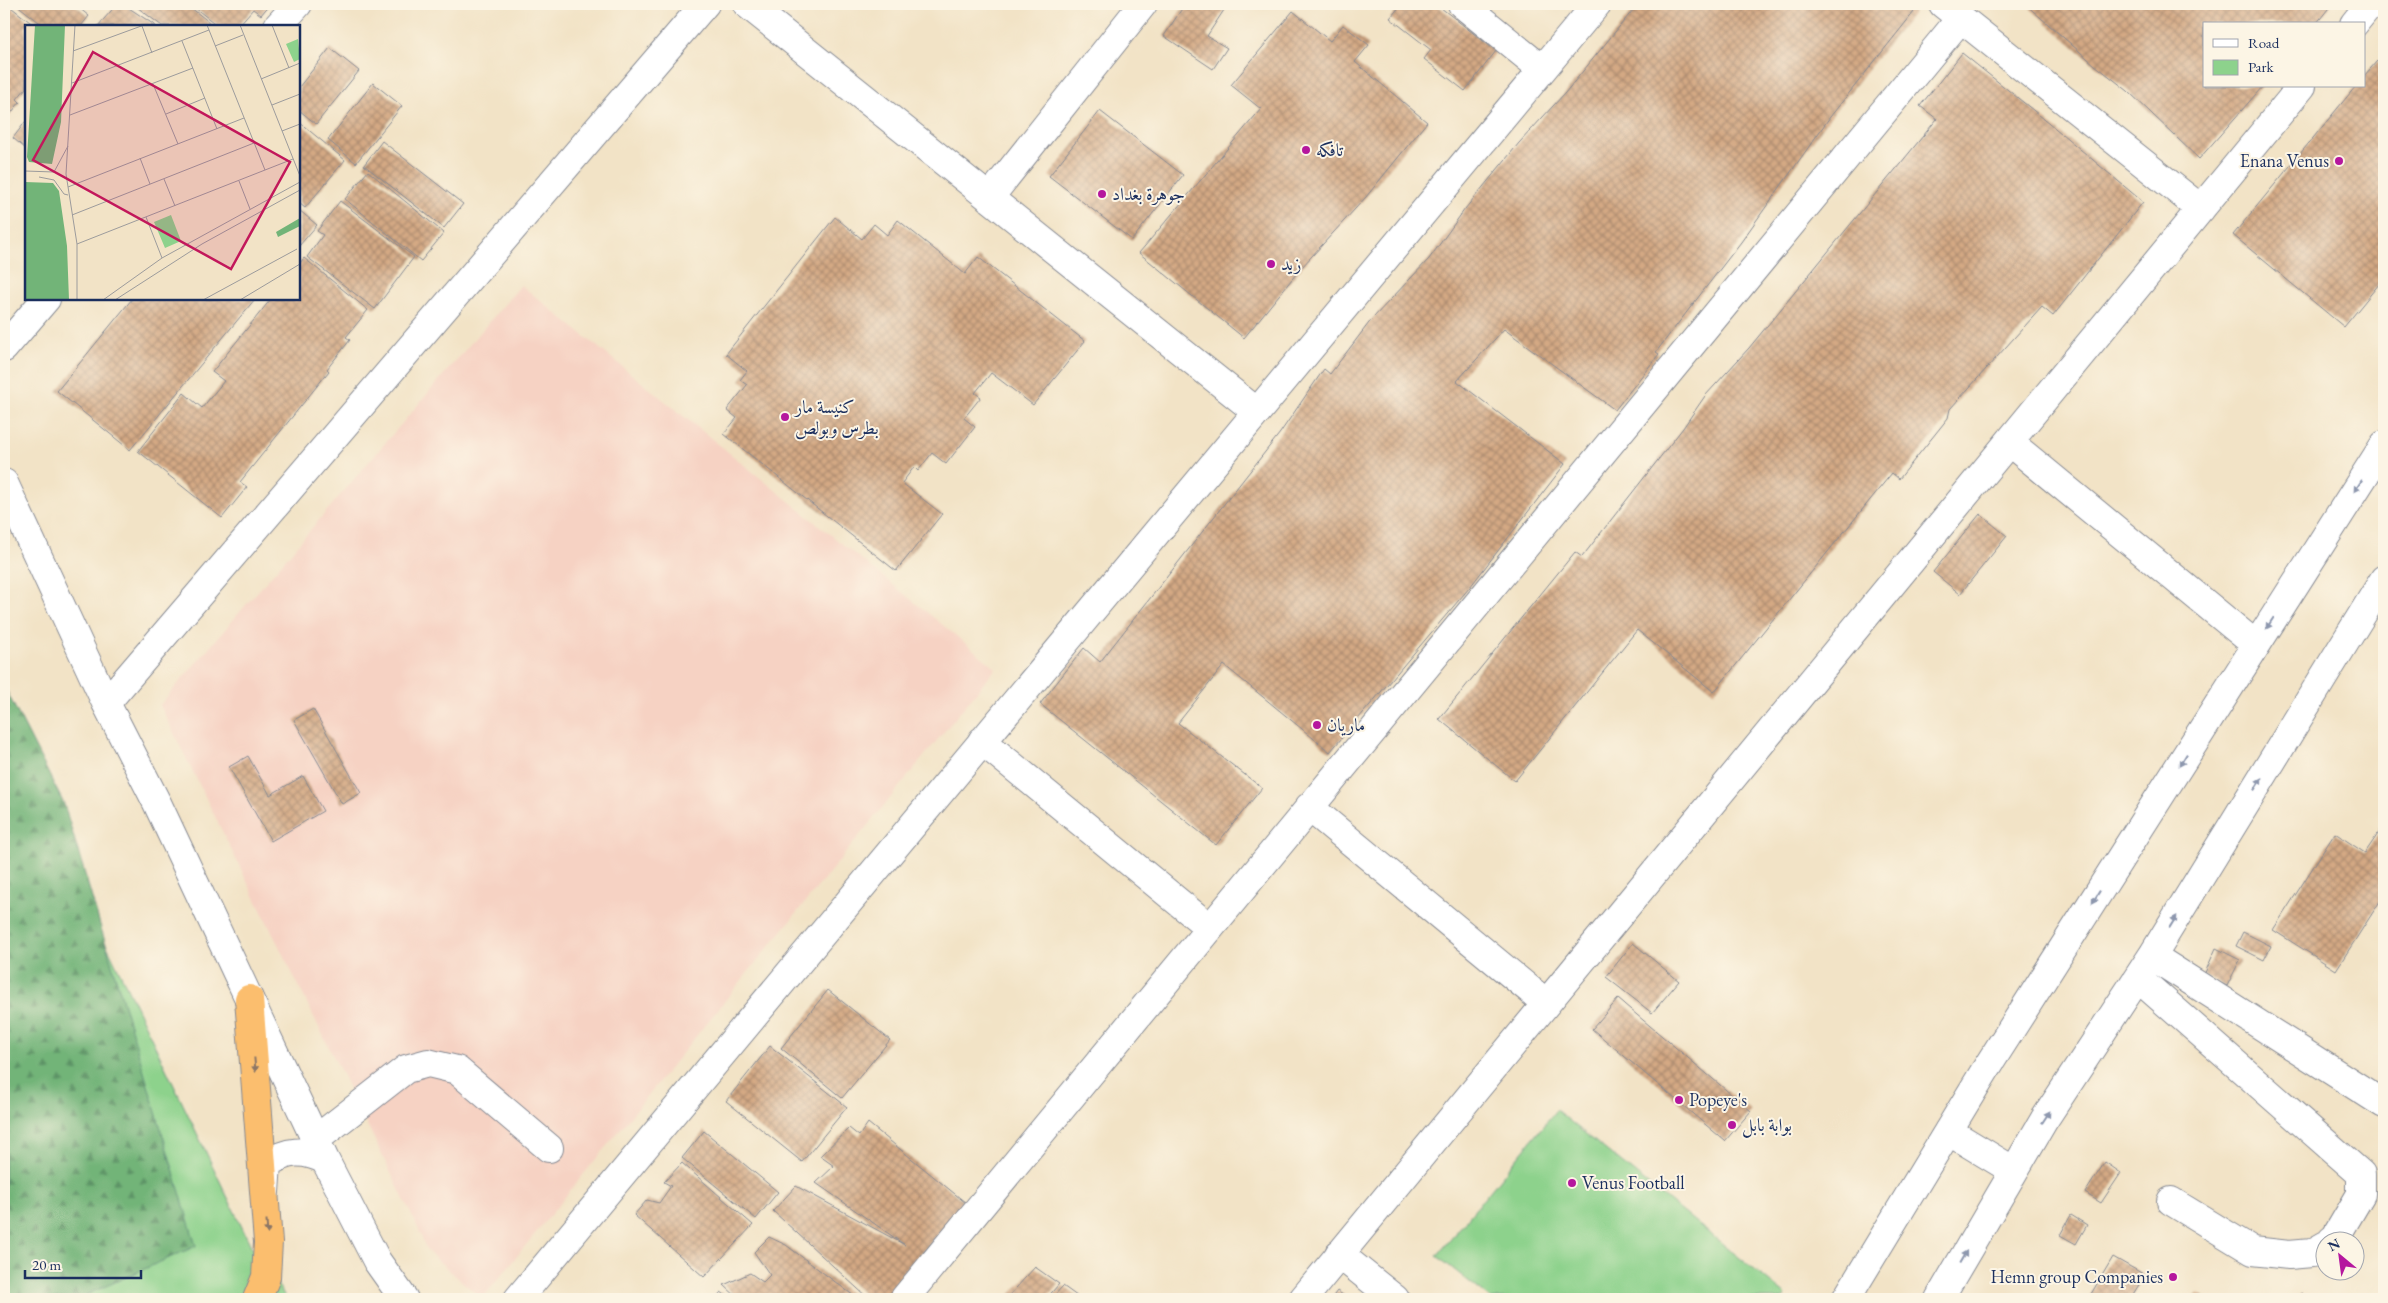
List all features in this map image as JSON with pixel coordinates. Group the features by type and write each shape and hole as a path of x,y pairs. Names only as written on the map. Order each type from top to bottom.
{"highway":[{"path":"249,999 269,1260 266,1277 257,1299"}],"street":[{"path":"279,25 298,4"},
{"path":"106,703 705,4"},
{"path":"748,4 1257,412"},
{"path":"989,198 1143,4"},
{"path":"1462,4 1542,69"},
{"path":"518,1299 1597,4"},
{"path":"2356,22 2370,4"},
{"path":"904,1299 1309,808 1952,11 2201,209"},
{"path":"1303,1299 2300,88"},
{"path":"4,348 45,300"},
{"path":"2009,442 2256,645"},
{"path":"1846,1299 1948,1131 2384,445"},
{"path":"4,483 106,703 156,803 320,1150 378,1260 404,1299"},
{"path":"1939,1299 2044,1120 2145,967 2384,579"},
{"path":"982,741 1210,928"},
{"path":"1309,808 1546,1003"},
{"path":"2145,967 2384,1104"},
{"path":"2145,967 2362,1174 2361,1194 2340,1230"},
{"path":"265,1193 267,1164 280,1155 295,1151 311,1153 320,1150 406,1068 428,1063 457,1070 549,1148"},
{"path":"1948,1131 2014,1171"},
{"path":"2171,1201 2253,1251 2289,1255 2312,1253 2316,1250"},
{"path":"1339,1254 1395,1299"}],"shaded area":[{"path":"521,285 996,668 482,1299 427,1251 418,1228 160,705"}],"green space":[{"path":"4,686 64,804 196,1246 77,1299 4,1299"},
{"path":"4,731 251,1246 287,1299 4,1299"},
{"name":"Venus Football","path":"1556,1110 1786,1295 1782,1299 1491,1299 1437,1256"}],"building":[{"path":"4,4 7,4 34,25 25,25 25,89 17,99 20,102 4,122"},
{"path":"16,4 74,4 89,16 82,25 43,25"},
{"path":"117,4 123,4 154,25 99,25"},
{"path":"133,4 186,4 213,25 161,25"},
{"path":"190,4 270,4 261,15 253,9 239,25 217,25"},
{"path":"1185,4 1215,4 1224,10 1207,36 1227,48 1213,69 1164,36"},
{"path":"1402,4 1436,4 1496,51 1465,91 1424,59 1431,50 1390,18"},
{"path":"1638,4 1905,4 1914,12 1830,117 1741,242 1656,352 1659,354 1615,410 1504,329 1457,381 1565,464 1470,587 1330,752 1224,665 1178,723 1262,788 1216,845 1040,704 1084,648 1100,662 1280,433 1324,369 1330,374 1372,319 1429,259 1465,209 1519,143 1565,93"},
{"path":"2025,4 2332,4 2318,22 2203,22 2203,88 2261,88 2199,159 2128,91"},
{"path":"1293,11 1330,41 1343,25 1369,45 1355,62 1427,122 1366,197 1301,268 1244,338 1139,253 1261,109 1231,85"},
{"path":"330,48 359,71 316,124 300,111 300,86"},
{"path":"1962,53 2143,202 2053,316 2042,307 1950,409 1948,418 1899,479 1892,473 1714,692 1637,630 1515,781 1439,719 1575,552 1582,557 1683,428 1705,396 1749,348 1937,119 1920,106"},
{"name":"Enana Venus","path":"2377,61 2384,67 2384,278 2344,327 2233,235 2354,88 2366,88 2366,74"},
{"path":"373,83 402,106 356,163 328,140"},
{"path":"1100,111 1183,175 1132,240 1049,176"},
{"path":"25,122 25,148 13,138"},
{"path":"300,123 345,160 305,208 300,204"},
{"path":"382,141 463,204 444,228 364,165"},
{"path":"368,171 444,233 421,261 345,199"},
{"path":"340,201 414,257 375,309 307,257 323,235 317,231"},
{"path":"300,211 317,225 300,245"},
{"path":"835,217 862,239 874,224 887,235 898,220 965,274 978,257 1085,341 1033,405 991,373 975,393 981,397 964,418 975,427 946,464 932,453 918,471 914,467 902,483 942,514 896,571 724,434 737,418 727,410 747,385 740,380 747,371 726,354"},
{"path":"304,258 368,310 346,337 350,340 327,369 329,371 240,482 247,487 222,518 138,451 184,393 202,408 224,381 212,372 270,300 300,300 300,263"},
{"path":"131,300 254,300 130,450 57,391"},
{"path":"1980,514 2007,536 1960,594 1933,572"},
{"path":"313,709 361,793 342,804 294,720"},
{"path":"248,756 270,795 303,776 323,811 271,841 229,767"},
{"path":"2384,825 2384,895 2336,970 2273,930 2335,833 2365,853"},
{"path":"2243,932 2271,946 2264,960 2236,946"},
{"path":"1633,943 1679,981 1652,1013 1606,977"},
{"path":"2216,948 2240,960 2227,986 2204,975"},
{"path":"828,990 890,1040 842,1098 781,1048"},
{"path":"1618,999 1751,1111 1725,1141 1592,1029"},
{"path":"770,1046 847,1107 802,1162 726,1101"},
{"path":"868,1123 966,1203 921,1255 927,1259 910,1290 877,1299 869,1299 773,1211 796,1186 905,1245 816,1183 834,1166 820,1156 849,1128 859,1136"},
{"path":"704,1131 778,1192 756,1219 682,1158"},
{"path":"2105,1162 2121,1173 2101,1203 2085,1193"},
{"path":"682,1163 753,1225 704,1277 634,1215 647,1200 659,1203 671,1186 664,1182"},
{"path":"2071,1215 2087,1225 2076,1244 2060,1235"},
{"path":"769,1237 786,1245 858,1299 739,1299 724,1285 750,1273 763,1282 770,1275 754,1252"},
{"path":"2113,1257 2145,1275 2130,1299 2088,1299"},
{"path":"1035,1267 1059,1284 1046,1299 1007,1298"},
{"path":"1063,1286 1081,1299 1051,1299"},
{"path":"1337,1291 1349,1299 1331,1299"},
{"path":"721,1292 731,1299 715,1299"},
{"path":"2301,1293 2311,1299 2297,1299"},
{"path":"2198,1294 2206,1299 2194,1299"}],"place":[{"name":"تافكه","path":"1306,150"},
{"name":"Enana Venus","path":"2339,161"},
{"name":"جوهرة بغداد","path":"1102,194"},
{"name":"زيد","path":"1271,264"},
{"name":"كنيسة مار بطرس وبولص","path":"785,417"},
{"name":"ماريان","path":"1317,725"},
{"name":"Popeye's","path":"1679,1100"},
{"name":"بوابة بابل","path":"1732,1125"},
{"name":"Venus Football","path":"1572,1183"},
{"name":"Hemn group Companies","path":"2173,1277"}]}
